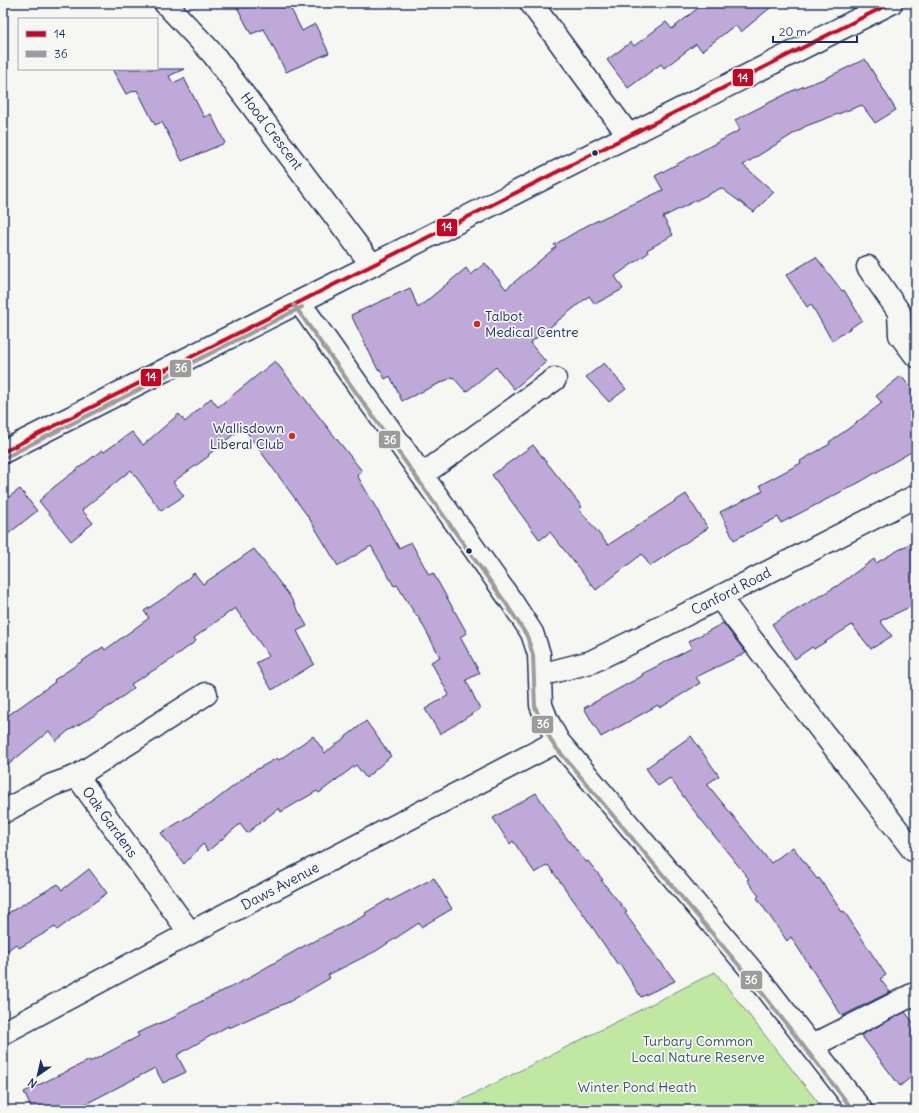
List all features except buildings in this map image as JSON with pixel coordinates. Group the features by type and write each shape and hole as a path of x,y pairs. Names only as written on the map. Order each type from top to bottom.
{"street":[{"name":"Hood Crescent","path":"165,3 213,54 372,265"},
{"path":"531,3 628,136"},
{"path":"3,452 891,3"},
{"path":"868,268 899,312 900,335 916,356"},
{"path":"299,302 512,602 532,633 540,654 541,705 558,741 768,990 861,1110"},
{"path":"422,475 556,379"},
{"name":"Canford Road","path":"540,675 591,662 916,496"},
{"path":"719,597 913,850"},
{"name":"Oak Gardens","path":"190,933 77,776 206,694"},
{"name":"Daws Avenue","path":"3,1033 190,933 558,741"},
{"path":"3,812 52,786 77,776"},
{"path":"812,1046 916,993"}],"green space":[{"name":"Turbary Common Local Nature Reserve","path":"715,972 824,1110 442,1110 468,1097"}],"transit line":[{"name":"14","path":"3,452 891,3"},
{"name":"36","path":"294,305 507,605 527,636 533,655 535,707 553,744 763,994 853,1110"},
{"name":"36","path":"6,457 302,307"}],"place":[{"name":"Talbot Medical Centre","path":"477,324"},
{"name":"Wallisdown Liberal Club","path":"292,436"}],"park label":[{"name":"Winter Pond Heath","path":"637,1087"}]}
